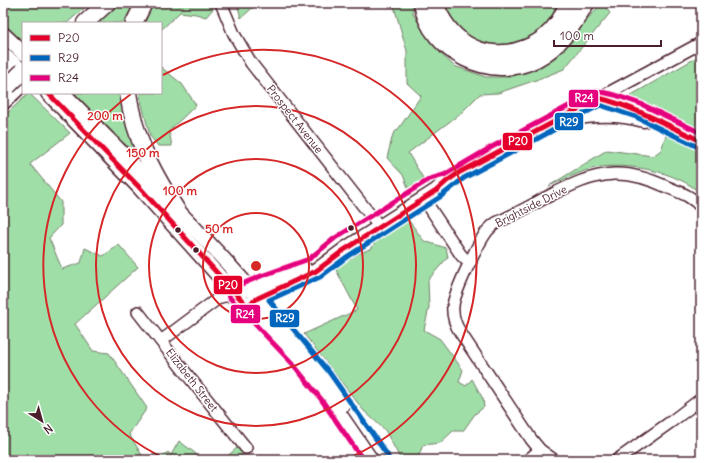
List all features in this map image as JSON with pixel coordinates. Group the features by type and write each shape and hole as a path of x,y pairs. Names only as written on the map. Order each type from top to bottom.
{"highway":[{"path":"75,22 96,3"},
{"path":"86,22 107,3"},
{"path":"134,22 144,3"},
{"path":"422,3 425,14 432,28 449,48 473,62 482,65 502,67 527,63 551,50 565,37 586,3"},
{"path":"435,3 445,24 460,40 480,50 502,53 528,47 547,36 560,21 567,3"},
{"path":"3,56 22,71"},
{"path":"10,90 22,73"},
{"path":"128,94 135,125 148,160 162,187 180,215"}],"main road":[{"path":"3,34 22,52"},
{"path":"3,47 22,66"},
{"path":"49,94 140,188 235,294 251,297 312,265 339,244 424,199 447,181 493,154 553,123 607,101 631,107 701,141"},
{"path":"64,94 180,215 251,297 303,350 325,378 382,460"},
{"path":"377,225 434,185 447,181"},
{"path":"251,297 276,335 305,368 371,460"}],"street":[{"name":"Prospect Avenue","path":"222,3 234,34 251,63 377,225"},
{"path":"607,101 701,43"},
{"name":"Brightside Drive","path":"554,460 540,450 485,370 455,322 453,310 454,300 471,261 487,231 496,223 582,180 607,175 628,175 649,179 692,198 701,206"},
{"path":"424,199 461,255 471,261"},
{"path":"161,341 220,297 235,294"},
{"name":"Elizabeth Street","path":"138,312 246,448"},
{"path":"617,460 672,421 701,398"},
{"path":"528,460 540,450"}],"green space":[{"path":"3,3 90,3 68,22 22,22 22,45 3,25"},
{"path":"117,3 141,3 132,22 95,22"},
{"path":"154,3 211,3 213,9 206,17 180,12 162,29 162,22 145,22 149,10"},
{"path":"237,3 258,3 241,18"},
{"path":"393,3 413,3 413,14 441,54 454,66 486,77 510,77 536,68 560,52 602,3 610,13 564,69 498,93 480,94 461,113 408,153 426,183 411,195 403,175 387,158 393,134 399,128 421,96 407,83 407,51"},
{"path":"442,3 562,3 555,21 522,46 482,45 464,37 451,23"},
{"path":"701,55 701,133 647,111 626,98"},
{"path":"162,68 182,84 196,105 169,131 172,146 158,146 150,136 139,94 162,94"},
{"path":"28,94 30,94 70,133 30,164 61,202 61,225 49,238 62,269 81,263 85,248 103,256 119,245 138,267 75,324 93,351 109,353 147,408 129,434 145,460 3,460 3,117"},
{"path":"73,94 125,94 140,156 116,137"},
{"path":"667,132 701,148 701,194 679,179 666,174 651,170 621,166 608,166 590,169 549,186 607,150 653,156 661,150"},
{"path":"407,218 424,241 446,248 448,257 428,280 429,307 424,330 440,339 463,370 459,382 466,386 472,379 483,399 484,407 475,414 463,431 453,431 440,443 423,445 417,460 401,460 385,430 364,411 304,334 357,310 335,268 358,254 372,248 376,240"},
{"path":"179,441 195,453 199,460 158,460 168,452 171,455"},
{"path":"238,447 244,454 240,457 242,460 223,460"}],"transit line":[{"name":"R24","path":"363,460 321,399 292,363 230,298 228,293 230,289 309,259 335,238 430,179 444,175 490,148 597,91 615,95 641,104 701,133"},
{"name":"P20","path":"49,94 140,188 247,306 258,298 316,271 344,250 436,191 460,172 599,98 638,111 701,141"},
{"name":"R29","path":"388,456 329,372 269,300 320,277 348,256 440,197 464,178 600,105 636,117 698,147"}]}
